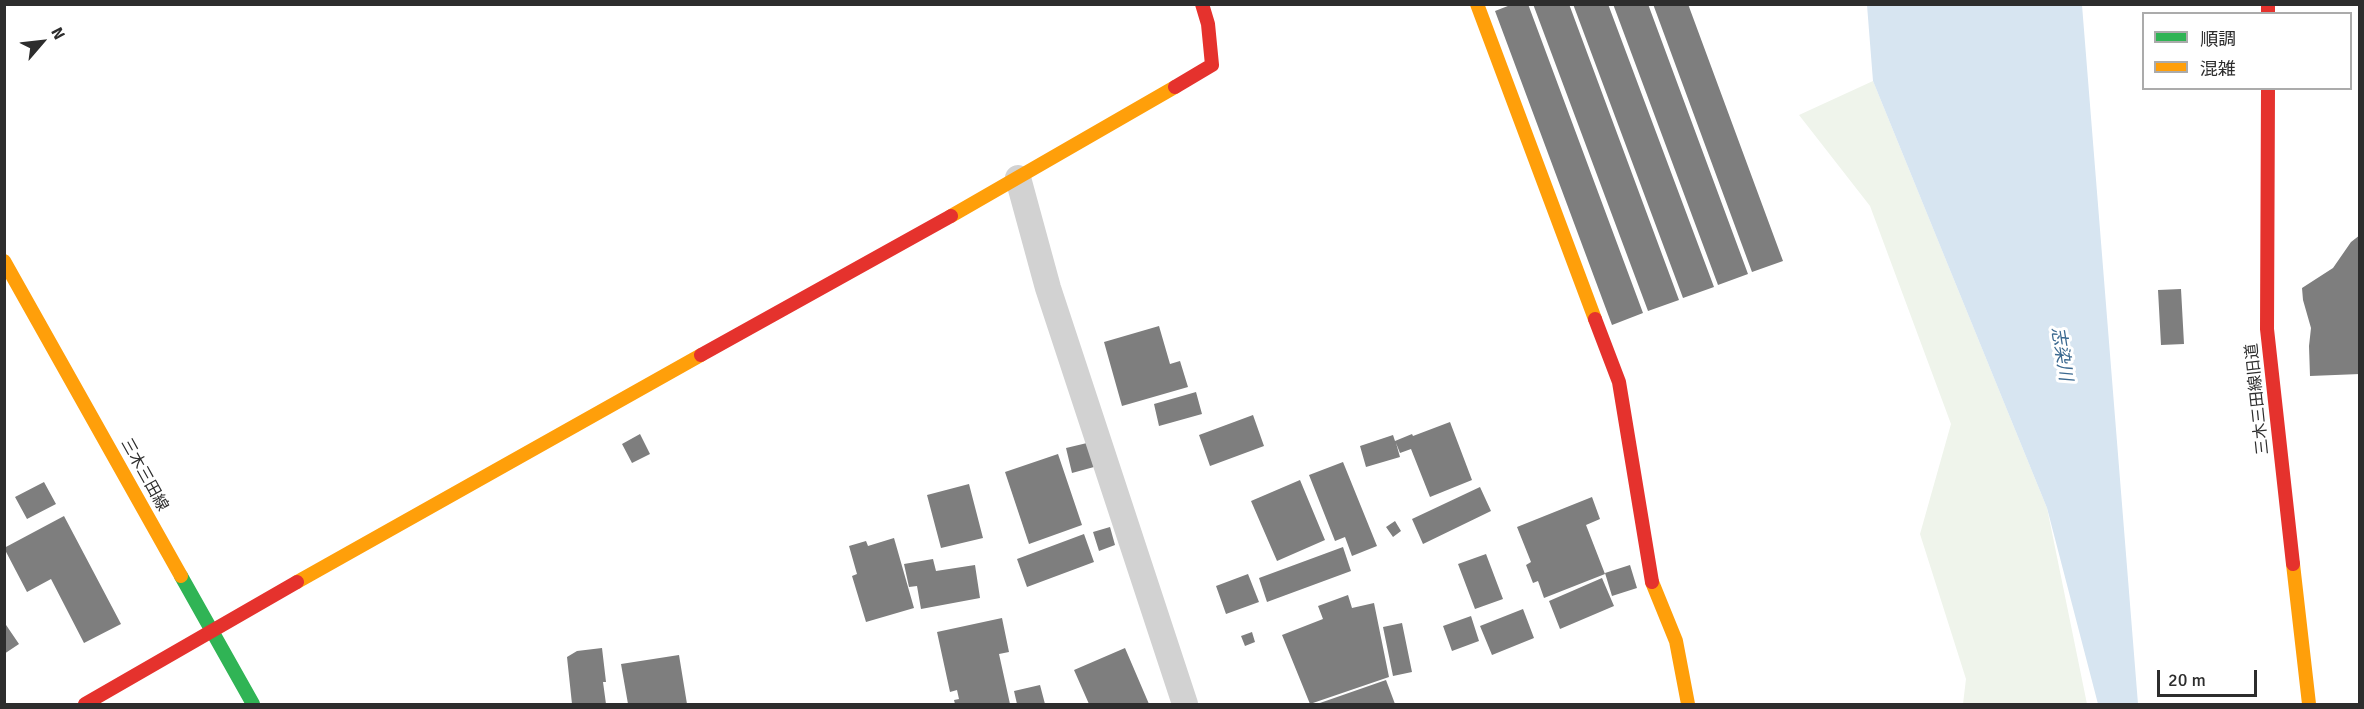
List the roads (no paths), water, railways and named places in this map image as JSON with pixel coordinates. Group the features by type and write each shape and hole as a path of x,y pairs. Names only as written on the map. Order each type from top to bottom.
{"street":[{"path":"85,705 212,629 1018,178 1212,65 1208,24 1202,4"},
{"path":"1477,4 1619,382 1650,576 1676,641 1688,705"},
{"name":"三木三田線旧道","path":"2268,90 2267,329 2309,705"},
{"path":"1018,178 1048,288 1185,705"},
{"name":"三木三田線","path":"4,261 253,705"}],"water":[{"name":"志染川","path":"1867,5 2082,5 2138,704 2098,704 2047,508 1873,81"}]}
